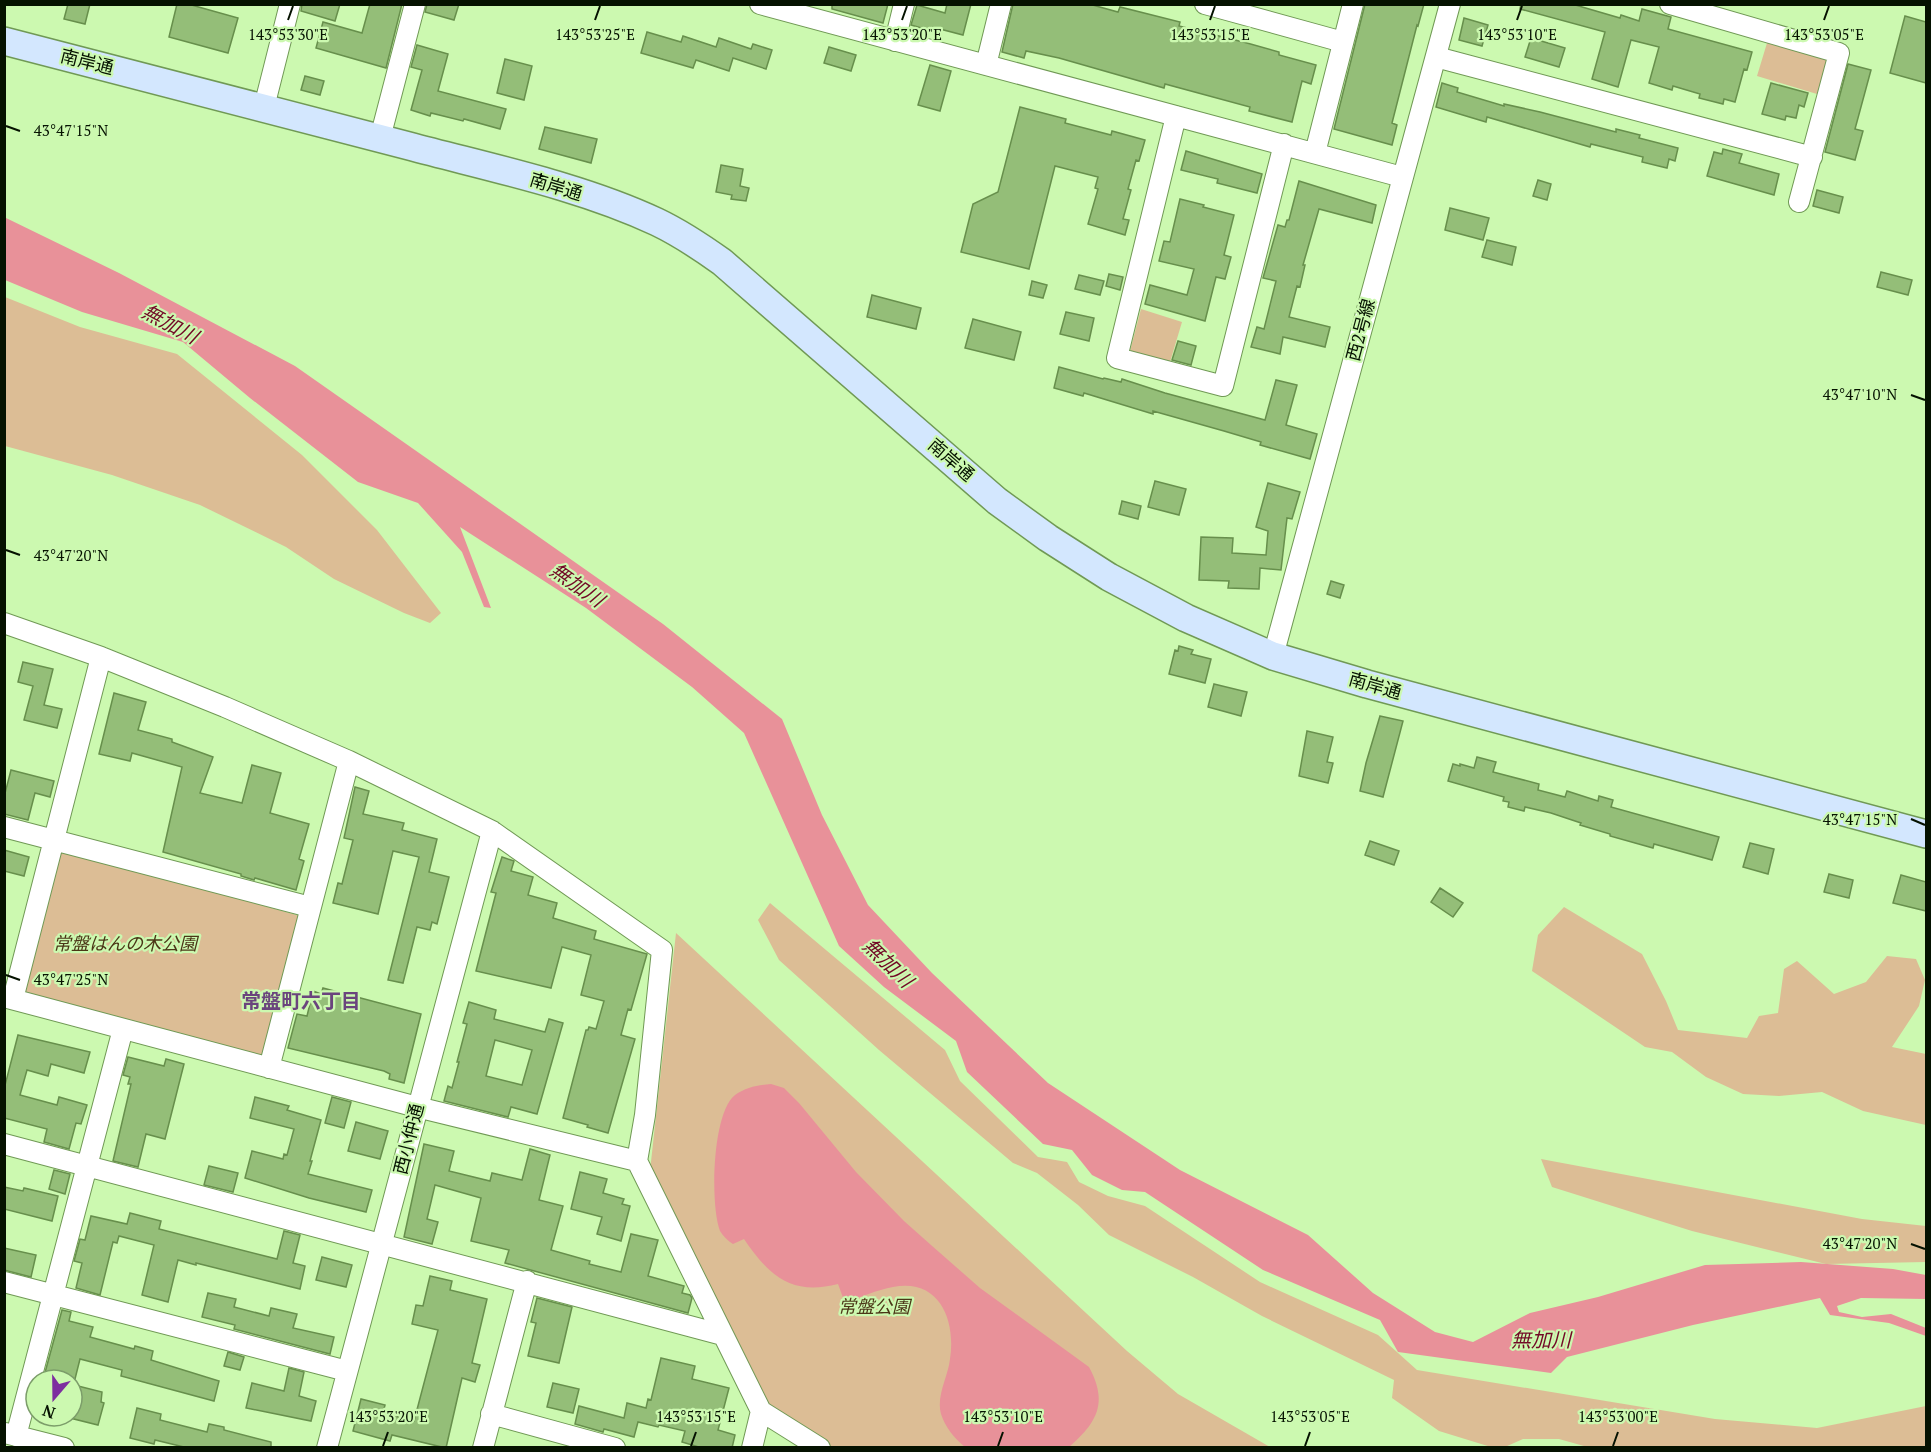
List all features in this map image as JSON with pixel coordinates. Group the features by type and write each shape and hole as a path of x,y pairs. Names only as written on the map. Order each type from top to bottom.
{"main road":[{"name":"南岸通","path":"4,41 380,138 588,196 657,222 693,241 722,262 997,501 1048,538 1109,577 1186,618 1273,656 1367,684 1926,834"}],"street":[{"path":"264,107 290,4"},
{"path":"380,138 415,4"},
{"path":"760,4 1402,177"},
{"path":"895,41 904,4"},
{"path":"986,65 1001,4"},
{"path":"1205,4 1343,42"},
{"path":"1315,153 1353,4"},
{"name":"西2号線","path":"1273,656 1450,4"},
{"path":"1670,4 1839,53 1800,202"},
{"path":"1436,57 1812,157"},
{"path":"1176,116 1117,358 1223,386 1284,144"},
{"path":"4,623 101,657 225,707 349,761 492,831 662,950 645,1115 637,1161 761,1411 820,1448"},
{"path":"101,657 54,840 9,998 417,1107 637,1161"},
{"path":"268,1068 349,761"},
{"path":"4,827 310,907"},
{"name":"西小仲通","path":"327,1448 492,831"},
{"path":"64,1448 10,1434 52,1295 123,1029"},
{"path":"4,1144 527,1281 723,1335"},
{"path":"483,1448 527,1281"},
{"path":"4,1282 347,1371"},
{"path":"752,1448 761,1411"},
{"path":"491,1414 615,1448"}],"green space":[{"path":"1767,43 1827,60 1817,94 1757,76"},
{"path":"5,297 80,327 177,354 302,455 377,530 441,613 430,623 404,613 334,579 286,547 200,505 112,475 5,446"},
{"path":"1141,309 1182,322 1170,362 1130,351"},
{"name":"常盤はんの木公園","path":"62,849 300,916 265,1059 21,994"},
{"path":"770,903 945,1050 960,1081 1038,1157 1067,1162 1079,1182 1108,1196 1145,1206 1260,1282 1378,1335 1417,1370 1715,1419 1817,1428 1926,1406 1926,1447 1591,1448 1559,1439 1523,1439 1505,1447 1491,1447 1439,1431 1392,1398 1394,1380 1262,1316 1193,1277 1109,1235 1078,1205 1037,1173 1013,1163 879,1050 779,960 758,920"},
{"path":"1564,907 1642,954 1678,1030 1747,1038 1759,1016 1778,1013 1784,969 1797,961 1834,994 1866,982 1887,956 1916,959 1925,980 1919,1006 1892,1047 1926,1054 1926,1125 1863,1111 1822,1092 1779,1096 1743,1094 1706,1077 1672,1052 1645,1047 1532,971 1538,935"},
{"name":"常盤公園","path":"676,933 1127,1351 1178,1394 1270,1447 831,1447 774,1412 764,1399 650,1171"},
{"path":"1541,1159 1862,1219 1926,1226 1926,1262 1826,1264 1692,1231 1552,1187"}],"water":[{"name":"無加川","path":"4,217 119,273 295,366 663,624 782,719 822,815 868,905 932,973 1048,1083 1180,1170 1308,1235 1373,1293 1435,1332 1473,1342 1530,1313 1598,1297 1705,1265 1801,1262 1893,1269 1926,1275 1926,1299 1861,1298 1837,1306 1839,1312 1862,1317 1891,1314 1926,1328 1926,1336 1889,1323 1830,1315 1820,1298 1693,1325 1567,1357 1551,1373 1398,1352 1380,1320 1263,1270 1145,1192 1122,1190 1092,1175 1072,1150 1043,1144 967,1072 956,1041 884,987 839,946 744,733 692,687 586,608 460,527 491,608 484,607 462,552 418,503 358,482 250,398 183,342 82,312 5,280"},
{"path":"771,1084 784,1088 799,1103 856,1172 904,1221 980,1288 1089,1367 1098,1391 1097,1411 1087,1429 1069,1447 965,1447 958,1440 945,1424 940,1407 941,1393 950,1359 950,1330 947,1317 941,1305 923,1289 909,1286 893,1287 845,1303 838,1284 822,1287 795,1285 773,1273 744,1239 733,1244 727,1240 720,1231 717,1218 714,1181 722,1120 727,1105 735,1095 752,1087"}],"building":[{"path":"68,4 90,4 85,24 64,19"},
{"path":"177,4 188,4 238,18 228,53 169,37"},
{"path":"302,4 340,4 335,21 301,11"},
{"path":"370,4 402,4 386,68 316,48 323,22 362,33"},
{"path":"427,4 459,4 454,20 425,12"},
{"path":"832,4 888,4 883,23 832,9"},
{"path":"947,4 971,4 963,35 936,28 935,32 911,25 917,5 945,13"},
{"path":"1013,4 1089,4 1118,12 1120,7 1180,22 1179,26 1279,52 1279,55 1316,65 1311,84 1302,81 1292,122 1249,111 1250,107 1165,84 1164,88 1059,58 1026,51 1024,58 1002,52"},
{"path":"1365,4 1424,4 1392,123 1397,125 1392,145 1334,129"},
{"path":"1521,4 1572,4 1639,21 1642,9 1671,17 1668,29 1752,52 1747,70 1744,69 1735,102 1724,99 1723,104 1699,98 1700,94 1673,86 1672,90 1649,83 1659,47 1631,40 1618,87 1592,79 1605,32 1520,9"},
{"path":"1905,16 1926,22 1926,83 1890,73"},
{"path":"1464,18 1488,25 1482,46 1459,40"},
{"path":"647,32 681,42 683,36 716,47 719,38 751,49 753,44 772,50 766,69 733,58 729,71 696,60 693,68 641,53"},
{"path":"1531,38 1565,48 1559,67 1525,57"},
{"path":"417,45 448,54 438,91 506,109 500,129 464,119 463,121 431,113 430,116 411,110 422,70 411,67"},
{"path":"829,47 856,55 851,71 824,63"},
{"path":"505,59 532,66 524,100 497,93"},
{"path":"1848,64 1871,70 1855,129 1863,131 1855,160 1825,152"},
{"path":"930,65 951,71 940,111 918,105"},
{"path":"305,76 324,81 320,95 301,90"},
{"path":"1442,83 1458,88 1457,92 1504,106 1504,104 1540,112 1616,132 1616,129 1640,135 1639,138 1678,148 1675,161 1669,159 1667,168 1642,162 1643,157 1591,144 1590,147 1487,117 1486,122 1436,107"},
{"path":"1771,83 1808,93 1804,107 1799,105 1796,118 1786,116 1785,120 1762,114"},
{"path":"1020,107 1066,119 1065,123 1111,135 1112,131 1145,140 1139,161 1136,160 1128,189 1131,190 1123,219 1129,220 1125,235 1088,224 1098,189 1095,188 1098,177 1055,166 1029,269 961,252 973,204 998,192"},
{"path":"545,127 597,139 591,163 539,149"},
{"path":"1723,149 1742,154 1739,163 1779,174 1774,195 1707,176 1714,152 1722,154"},
{"path":"1186,151 1262,174 1257,193 1217,183 1218,179 1181,170"},
{"path":"721,165 743,169 740,186 749,188 746,201 731,199 732,195 716,192"},
{"path":"1538,180 1551,184 1547,200 1533,196"},
{"path":"1299,181 1376,205 1372,223 1319,209 1303,265 1305,265 1300,287 1297,286 1289,317 1330,327 1325,347 1283,337 1280,354 1251,347 1257,327 1264,329 1276,281 1263,278 1278,225 1285,227 1289,220"},
{"path":"1817,190 1843,197 1839,213 1813,206"},
{"path":"1180,199 1234,215 1224,255 1231,257 1225,279 1216,277 1205,321 1145,304 1150,285 1187,295 1194,269 1159,261 1164,241 1170,242"},
{"path":"1450,208 1489,218 1483,240 1445,230"},
{"path":"1487,240 1516,247 1512,265 1482,257"},
{"path":"1881,272 1912,280 1908,295 1877,287"},
{"path":"1109,274 1123,277 1120,290 1106,286"},
{"path":"1079,275 1104,281 1100,295 1075,289"},
{"path":"1032,281 1047,285 1043,298 1029,295"},
{"path":"872,295 921,308 916,329 867,317"},
{"path":"1066,312 1094,318 1089,341 1060,334"},
{"path":"973,319 1021,332 1014,360 965,348"},
{"path":"1178,341 1196,346 1191,365 1172,360"},
{"path":"1059,367 1103,379 1121,382 1122,379 1265,420 1276,380 1297,385 1286,425 1317,434 1310,459 1260,445 1261,442 1153,411 1153,414 1084,393 1083,396 1054,388"},
{"path":"1155,481 1186,489 1179,515 1148,507"},
{"path":"1268,483 1300,492 1292,519 1287,518 1281,570 1260,568 1259,589 1228,588 1229,581 1199,580 1201,537 1233,538 1232,553 1266,555 1268,531 1256,527"},
{"path":"1122,501 1141,506 1138,519 1119,514"},
{"path":"1331,581 1344,585 1340,598 1327,594"},
{"path":"1179,646 1193,650 1191,654 1211,659 1205,683 1169,674 1175,650 1178,651"},
{"path":"23,662 53,669 44,705 62,709 57,728 24,720 33,686 18,682"},
{"path":"1214,684 1247,692 1241,716 1208,707"},
{"path":"114,693 146,702 138,730 172,739 172,742 213,757 200,793 242,803 252,765 281,773 270,813 309,824 299,859 304,861 296,890 255,878 254,880 241,876 241,874 163,852 182,767 132,753 130,761 99,754"},
{"path":"1380,716 1403,721 1383,797 1360,791"},
{"path":"1307,731 1333,737 1327,762 1333,763 1328,783 1299,776"},
{"path":"1477,757 1496,762 1493,772 1539,784 1538,790 1565,797 1567,791 1598,801 1599,796 1613,800 1611,807 1719,837 1712,860 1654,844 1653,848 1610,836 1610,834 1551,813 1525,807 1524,811 1508,807 1509,802 1503,801 1504,797 1448,781 1453,764 1474,768"},
{"path":"11,770 54,781 50,797 35,793 28,820 4,814 4,797"},
{"path":"355,787 369,791 363,814 404,823 402,830 437,839 429,872 449,877 437,924 432,922 430,930 417,927 403,983 388,980 419,857 393,851 378,914 333,903 338,883 342,884 353,840 344,838"},
{"path":"1370,841 1399,851 1394,865 1365,855"},
{"path":"1750,843 1774,849 1768,874 1743,867"},
{"path":"4,850 29,857 24,876 4,871"},
{"path":"502,857 514,861 511,871 533,877 528,895 557,903 553,918 596,931 594,939 647,954 631,1010 628,1009 621,1035 635,1039 608,1133 563,1118 586,1030 589,1027 596,1029 604,1001 581,995 591,955 562,947 551,988 476,971 496,893 491,892"},
{"path":"1829,874 1853,880 1849,898 1824,892"},
{"path":"1901,875 1926,882 1926,911 1893,903"},
{"path":"1440,888 1463,903 1453,917 1431,902"},
{"path":"323,988 421,1014 404,1083 389,1079 390,1074 384,1071 288,1048 297,1014 307,1016 313,991 321,994"},
{"path":"469,1002 496,1010 494,1019 545,1032 549,1019 563,1023 537,1114 511,1107 508,1117 444,1101 448,1086 452,1088 459,1062 457,1062 467,1024 463,1023","holes":["495,1040 532,1050 522,1085 486,1076"]},
{"path":"18,1035 90,1052 84,1073 51,1064 48,1076 27,1070 20,1095 57,1105 59,1097 87,1105 81,1124 76,1123 69,1149 44,1142 47,1129 4,1118 4,1089"},
{"path":"128,1057 164,1066 166,1059 184,1064 165,1139 146,1134 138,1167 113,1161 131,1084 128,1084 130,1077 123,1075"},
{"path":"255,1097 289,1106 287,1110 321,1120 308,1174 372,1190 366,1212 309,1198 245,1178 252,1151 283,1159 284,1154 287,1155 294,1129 250,1118"},
{"path":"332,1097 351,1102 344,1128 325,1123"},
{"path":"356,1122 388,1131 380,1159 348,1151"},
{"path":"424,1144 454,1151 449,1171 490,1181 492,1173 522,1180 530,1149 550,1155 539,1200 563,1206 551,1250 590,1261 589,1264 621,1272 631,1234 658,1240 648,1276 684,1286 682,1293 692,1298 688,1313 505,1263 509,1250 471,1241 481,1198 435,1185 427,1219 438,1222 432,1244 404,1237"},
{"path":"209,1166 238,1173 233,1192 204,1185"},
{"path":"54,1170 70,1174 65,1194 49,1189"},
{"path":"580,1172 607,1179 603,1193 624,1199 622,1204 630,1206 621,1241 597,1234 602,1217 571,1209"},
{"path":"4,1187 23,1191 24,1188 58,1196 52,1221 4,1209"},
{"path":"130,1213 161,1221 159,1229 277,1259 284,1231 300,1235 293,1263 305,1266 300,1289 178,1260 168,1302 142,1295 154,1245 119,1236 117,1243 113,1242 100,1295 76,1288 82,1263 74,1261 80,1239 85,1240 91,1216 127,1224"},
{"path":"4,1248 36,1255 31,1277 4,1270"},
{"path":"322,1257 352,1265 346,1287 316,1280"},
{"path":"430,1276 452,1281 450,1290 487,1299 472,1363 480,1365 475,1382 462,1378 446,1448 392,1435 390,1441 353,1431 361,1399 385,1405 383,1413 414,1421 438,1330 412,1324 416,1305 423,1306"},
{"path":"208,1293 236,1299 234,1307 269,1316 271,1308 297,1314 293,1328 334,1337 330,1354 234,1329 235,1325 202,1317"},
{"path":"537,1298 572,1307 559,1363 528,1356 536,1323 531,1322"},
{"path":"62,1310 71,1312 69,1321 93,1327 90,1337 134,1349 135,1346 153,1351 151,1360 219,1381 214,1401 121,1376 122,1370 80,1359 78,1368 46,1368"},
{"path":"228,1352 244,1357 240,1370 224,1366"},
{"path":"661,1358 695,1366 692,1379 729,1388 718,1430 735,1435 732,1448 702,1448 682,1442 685,1431 659,1425 658,1427 638,1422 634,1437 575,1424 579,1406 624,1418 627,1403 646,1408 648,1399 651,1400"},
{"path":"289,1368 304,1372 299,1396 316,1401 311,1421 246,1408 252,1383 284,1391"},
{"path":"553,1383 579,1389 573,1413 547,1407"},
{"path":"84,1388 102,1392 101,1402 104,1403 98,1425 84,1422"},
{"path":"137,1408 161,1414 160,1420 207,1432 209,1424 224,1427 224,1430 271,1442 271,1448 188,1448 155,1440 154,1444 130,1438"}],"district":[{"name":"常盤町六丁目","path":"301,1001"}]}
